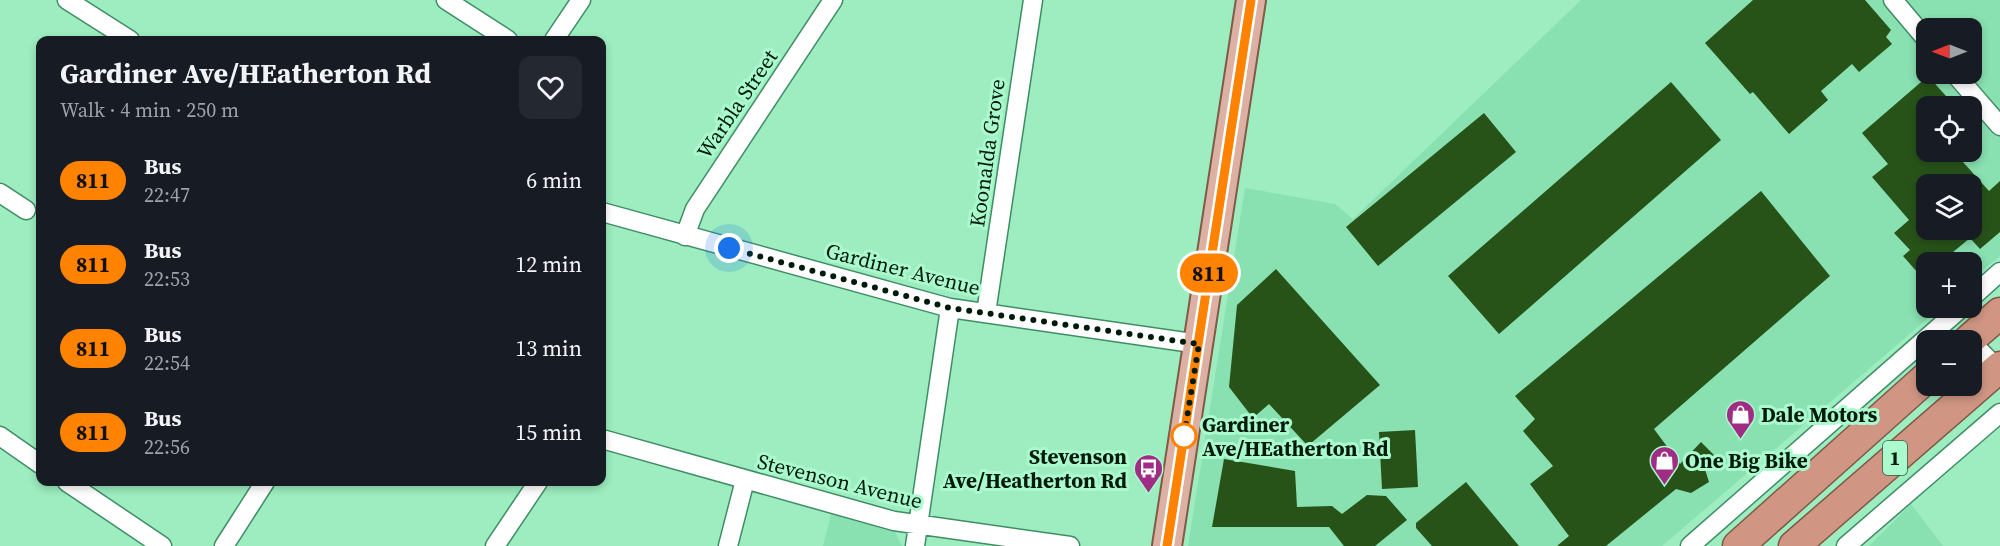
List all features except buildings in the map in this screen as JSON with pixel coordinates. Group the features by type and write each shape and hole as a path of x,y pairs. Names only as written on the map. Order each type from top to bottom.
{"highway":[{"path":"1982,330 2000,313"},
{"name":"1","path":"1794,546 1999,369"},
{"name":"1","path":"1738,546 1916,387"}],"main road":[{"path":"1167,546 1251,0"}],"street":[{"path":"67,0 124,36"},
{"path":"446,0 502,36"},
{"path":"557,36 581,0"},
{"name":"Warbla Street","path":"685,236 694,209 833,0"},
{"name":"Koonalda Grove","path":"986,313 1033,0"},
{"path":"1893,0 1916,27"},
{"path":"1964,84 2000,126"},
{"path":"0,193 26,210"},
{"name":"Gardiner Avenue","path":"606,213 950,308 1199,344"},
{"path":"1982,288 2000,272"},
{"path":"915,546 950,308"},
{"path":"1690,546 1950,318"},
{"path":"1982,353 1999,369"},
{"path":"1846,546 2000,413"},
{"path":"0,436 36,461"},
{"name":"Stevenson Avenue","path":"606,440 894,521 1070,546"},
{"path":"728,546 745,480"},
{"path":"73,486 162,546"},
{"path":"224,546 262,486"},
{"path":"495,546 535,486"}],"shaded area":[{"path":"1581,0 2000,0 2000,256 1982,271 1982,252 1916,252 1916,318 1928,318 1662,546 1188,546 1245,188 1335,204 1353,219"},
{"path":"1911,504 1943,546 1869,546"},
{"path":"832,511 893,528 902,546 823,546"}],"bus line":[{"name":"811","path":"1167,546 1251,0"}],"place":[{"name":"Gardiner Ave/HEatherton Rd","path":"1184,436"},
{"name":"Dale Motors","path":"1740,440"},
{"name":"One Big Bike","path":"1664,486"},
{"name":"Stevenson Ave/Heatherton Rd","path":"1148,494"}],"route":[{"path":"729,248 950,308 1199,344 1184,436"}]}
